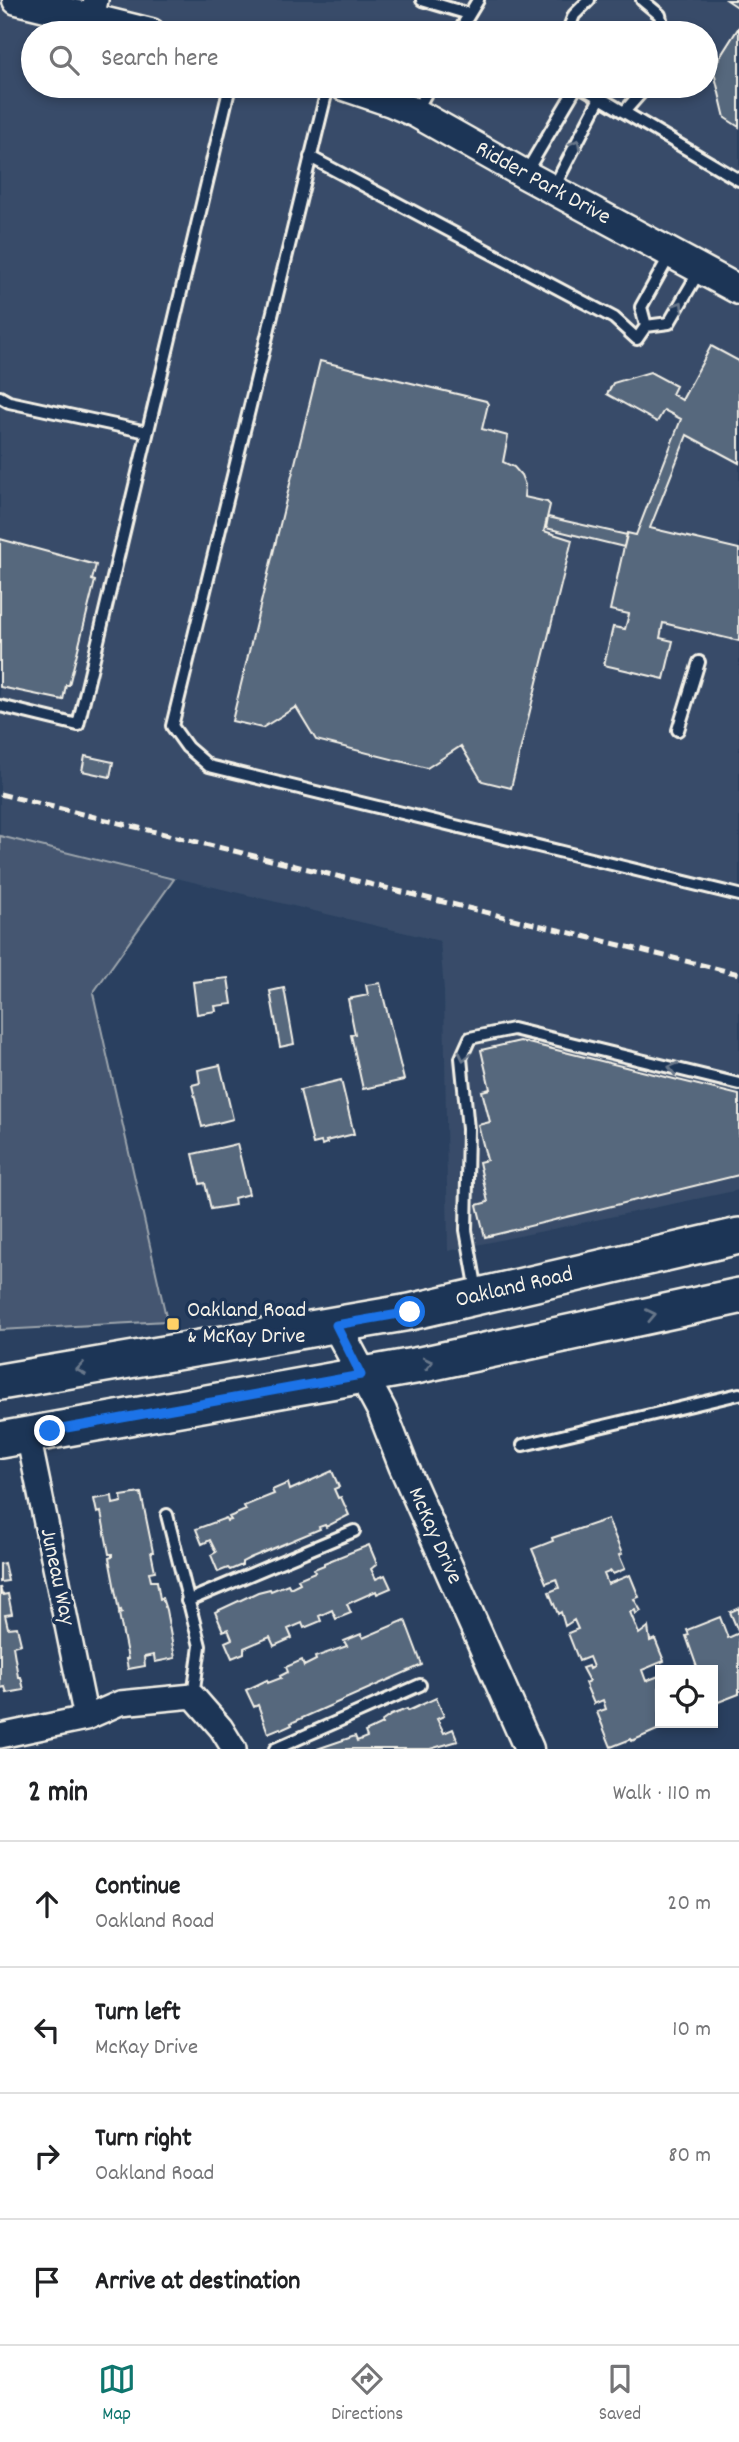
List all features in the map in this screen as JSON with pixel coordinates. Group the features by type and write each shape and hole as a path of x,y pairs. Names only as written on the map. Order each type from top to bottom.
{"main road":[{"name":"Oakland Road","path":"0,1382 336,1325 478,1297 739,1236"},
{"path":"14,1437 420,1365 739,1296"}],"street":[{"path":"17,0 94,9 122,21"},
{"name":"Ridder Park Drive","path":"379,98 416,113 739,290"},
{"name":"McKay Drive","path":"336,1325 382,1411 403,1465 529,1749"},
{"name":"Juneau Way","path":"14,1437 86,1718"},
{"path":"0,1736 86,1718 120,1703 193,1696 221,1728 234,1749"}],"lane":[{"path":"422,0 469,14"},
{"path":"465,21 478,0"},
{"path":"572,21 589,0"},
{"path":"642,0 660,15 661,21"},
{"path":"0,706 78,725 227,98"},
{"path":"325,98 172,726 187,747 209,766 739,895"},
{"path":"416,113 424,98"},
{"path":"524,174 571,98"},
{"path":"552,189 600,98 739,180"},
{"path":"624,112 637,98"},
{"path":"310,158 614,318 637,339 646,326 668,323 700,269"},
{"path":"646,326 641,307 672,252"},
{"path":"0,397 9,402 147,432"},
{"path":"678,730 699,662"},
{"path":"478,1297 466,1230 468,1129 461,1058 470,1038 513,1029 739,1084"},
{"path":"523,1445 739,1394"},
{"path":"167,1515 200,1646 193,1696"},
{"path":"187,1601 355,1531"},
{"path":"275,1749 421,1685"}],"shaded area":[{"path":"0,0 739,0 739,1190 448,1251 444,991 440,941 0,836"},
{"path":"0,836 174,879 93,993 167,1321 0,1330"}],"building":[{"path":"727,0 739,0 739,8"},
{"path":"739,27 739,127 725,118 718,89 718,60"},
{"path":"711,346 739,361 739,463 687,435 650,528 739,549 739,641 663,623 660,638 673,641 664,679 604,665 613,627 625,629 629,614 610,610 627,533 636,535 681,419 664,410 657,422 607,394 613,383 650,372 676,386 672,394 682,400"},
{"path":"320,361 486,401 488,404 482,429 508,436 503,462 514,467 521,475 525,485 524,497 550,505 544,531 572,540 511,788 482,781 461,746 427,768 316,740 296,707 262,728 232,721"},
{"path":"548,517 627,535 624,547 546,528"},
{"path":"0,539 96,565 92,580 95,581 63,700 0,687"},
{"path":"85,756 113,762 110,777 82,771"},
{"path":"228,978 232,1004 215,1006 216,1011 197,1014 193,982"},
{"path":"380,983 404,1080 363,1089 351,1035 355,1034 348,999 368,995 366,985"},
{"path":"284,988 294,1044 280,1047 270,991"},
{"path":"520,1041 739,1095 739,1175 485,1237 477,1205 488,1202 479,1162 487,1160 478,1125 490,1122 482,1091 490,1089 481,1050"},
{"path":"220,1065 233,1119 202,1127 192,1085 200,1083 198,1070"},
{"path":"341,1080 354,1134 326,1141 327,1143 322,1145 321,1142 313,1144 300,1090"},
{"path":"237,1144 249,1194 234,1198 235,1205 211,1209 205,1183 200,1184 193,1154"},
{"path":"332,1471 339,1487 334,1489 349,1515 250,1558 242,1562 242,1565 218,1572 211,1555 216,1552 210,1540 202,1544 196,1529 226,1518 227,1521 231,1520 229,1517 246,1510 244,1506 274,1494 272,1490 288,1483 290,1490"},
{"path":"141,1493 155,1571 149,1572 151,1581 157,1581 160,1599 162,1598 166,1610 175,1658 155,1662 154,1655 144,1657 145,1666 128,1669 119,1614 122,1613 119,1611 109,1558 112,1554 109,1554 101,1512 97,1513 94,1499 112,1496 113,1504 122,1502 121,1496"},
{"path":"608,1519 625,1569 604,1574 608,1584 630,1575 639,1597 634,1599 641,1611 636,1614 635,1610 630,1612 639,1634 648,1627 650,1641 655,1639 664,1661 642,1670 646,1681 655,1678 655,1728 662,1728 611,1747 597,1712 606,1709 603,1700 594,1704 585,1683 589,1681 582,1668 593,1667 589,1657 579,1661 568,1633 578,1629 574,1620 565,1626 561,1612 558,1614 549,1592 559,1588 556,1579 546,1583 532,1549 553,1541 552,1538"},
{"path":"369,1545 377,1564 371,1569 376,1579 385,1575 391,1588 377,1594 376,1591 347,1604 351,1613 336,1619 332,1610 319,1616 321,1621 304,1628 302,1623 288,1629 292,1638 274,1646 270,1637 244,1648 244,1653 232,1658 225,1642 232,1639 228,1629 223,1631 215,1612 258,1592 271,1591 288,1584 290,1588 300,1583 298,1579 315,1572 314,1569 324,1563"},
{"path":"4,1563 8,1581 0,1582 0,1564"},
{"path":"0,1587 2,1595 8,1594 12,1614 5,1615 8,1628 17,1627 21,1644 13,1646 18,1677 21,1677 24,1690 7,1693 5,1687 0,1688"},
{"path":"739,1608 739,1630 738,1631 730,1612"},
{"path":"720,1617 728,1638 739,1633 739,1694 718,1702 718,1665 696,1665 686,1636 689,1635 687,1630"},
{"path":"405,1620 422,1665 291,1723 292,1725 281,1730 280,1728 268,1733 258,1705 254,1707 246,1690 267,1680 268,1683 281,1678 280,1676 288,1672 286,1667 302,1660 304,1666 316,1660 315,1657 347,1646 344,1641 361,1634 363,1638"},
{"path":"436,1698 444,1716 437,1719 444,1733 453,1729 458,1741 430,1749 317,1749 355,1736 357,1741 367,1737 365,1732 382,1724 381,1722 391,1715 407,1709 408,1711"}],"railway":[{"path":"0,794 739,974"}],"place":[{"name":"Oakland Road & McKay Drive","path":"173,1324"}],"route":[{"path":"50,1431 361,1375 336,1325 410,1312"}]}
